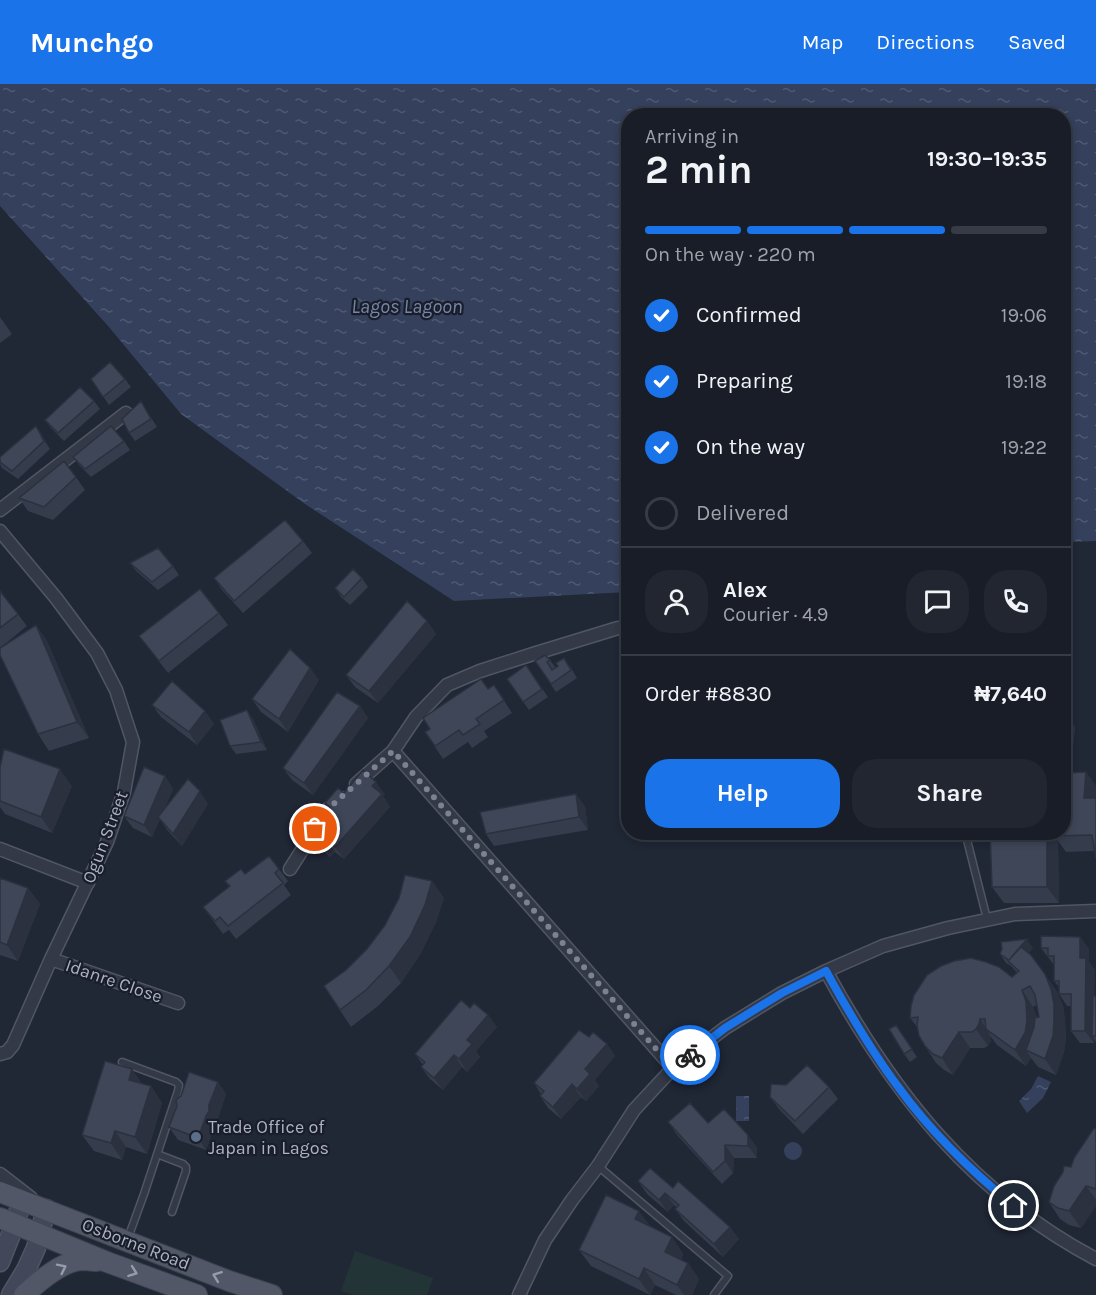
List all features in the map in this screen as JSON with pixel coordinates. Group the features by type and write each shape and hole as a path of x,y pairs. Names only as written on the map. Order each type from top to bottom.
{"main road":[{"name":"Osborne Road","path":"0,1192 229,1281 272,1295"},
{"path":"0,1262 8,1221 22,1200"},
{"path":"10,1295 26,1270 36,1248 46,1209"},
{"name":"Osborne Road","path":"8,1221 107,1262 197,1295"},
{"path":"24,1295 47,1275 65,1265 80,1260 107,1262"}],"street":[{"path":"0,510 126,413"},
{"name":"Ogun Street","path":"0,531 56,598 96,653 116,690 134,742 124,792 107,842 13,1045 7,1052 0,1054"},
{"path":"290,869 328,809 393,751 416,717 447,685 480,671 618,628"},
{"path":"393,751 673,1068"},
{"path":"0,849 88,883"},
{"path":"519,1295 545,1240 598,1166 634,1110 673,1068 725,1028 782,993 883,946 948,928 1015,914 1096,911"},
{"name":"Idanre Close","path":"51,959 178,1003"},
{"path":"826,971 881,1063 948,1147 1014,1206 1049,1231 1096,1259"},
{"path":"0,1174 46,1209"}],"lane":[{"path":"967,840 987,920"},
{"path":"122,1062 179,1085 127,1241"},
{"path":"157,1154 186,1167 172,1212"},
{"path":"598,1166 728,1276 714,1295"}],"shaded area":[{"path":"355,1251 433,1278 427,1295 353,1295 341,1291"}],"water":[{"name":"Lagos Lagoon","path":"0,84 1096,84 1096,541 1071,542 1071,108 621,108 621,592 454,601 305,504 181,414 109,327 0,206"},
{"path":"1038,1076 1051,1082 1043,1098 1027,1113 1019,1101 1031,1089"},
{"path":"736,1096 749,1096 749,1121 736,1121"},
{"path":"793,1142 799,1145 802,1151 799,1157 793,1160 787,1157 784,1151 787,1145"}],"building":[{"path":"110,362 125,379 103,397 91,379"},
{"path":"80,387 94,401 58,433 45,420"},
{"path":"141,401 151,419 129,433 122,419"},
{"path":"36,426 44,441 12,471 0,462 0,457"},
{"path":"111,426 124,441 85,469 73,457"},
{"path":"64,461 76,477 44,507 19,498"},
{"path":"285,520 303,541 234,601 214,578"},
{"path":"158,548 173,566 152,582 130,563"},
{"path":"353,569 362,578 344,597 335,588"},
{"path":"200,589 219,613 159,661 139,636"},
{"path":"0,591 18,614 0,628"},
{"path":"407,601 427,621 369,691 346,675"},
{"path":"36,625 77,722 38,734 0,655 0,648"},
{"path":"290,649 310,668 279,719 252,699"},
{"path":"545,655 550,660 547,662 552,670 558,666 556,663 564,658 571,670 551,684 535,661"},
{"path":"526,665 542,689 523,702 507,679"},
{"path":"481,679 488,689 494,685 504,700 476,719 480,724 463,735 459,730 435,746 425,732 430,729 423,718"},
{"path":"172,681 205,711 189,732 152,705"},
{"path":"337,692 360,706 304,783 283,768"},
{"path":"247,710 261,742 230,746 220,720"},
{"path":"4,749 60,769 41,817 0,801 0,767"},
{"path":"144,767 165,776 144,825 124,816"},
{"path":"363,770 376,782 372,786 382,794 335,847 326,839 322,844 308,832 330,807 325,803 338,788 344,793"},
{"path":"1086,772 1084,798 1096,798 1096,858 1092,835 1071,836 1071,773"},
{"path":"188,779 200,791 173,834 158,817"},
{"path":"576,794 579,817 486,834 480,812"},
{"path":"990,840 1047,840 1047,887 992,887"},
{"path":"269,856 279,869 275,873 283,883 228,926 220,917 215,921 203,907 230,886 225,881 241,869 245,874"},
{"path":"405,875 432,881 425,905 410,937 389,966 366,990 340,1010 324,986 346,970 367,949 385,925 399,898"},
{"path":"0,878 28,888 7,945 0,942"},
{"path":"1041,936 1080,937 1080,958 1086,958 1085,1031 1071,1031 1071,994 1059,994 1059,981 1054,981 1054,956 1048,956 1048,948 1041,948"},
{"path":"1027,939 1009,960 1000,954 1001,942"},
{"path":"1021,947 1031,955 1045,974 1051,989 1054,1004 1053,1036 1045,1059 1026,1050 1035,1018 1039,1017 1035,995 1030,986 1022,990 1026,1001 1027,1021 1025,1033 1015,1050 986,1029 985,1019 980,1019 976,1029 972,1032 959,1032 942,1058 933,1054 919,1036 918,1017 910,1018 914,995 927,975 941,966 971,958 999,967 1012,977 1019,971 1008,961"},
{"path":"1093,996 1096,996 1096,1036 1092,1036"},
{"path":"461,1000 470,1008 474,1003 488,1015 467,1040 472,1044 459,1059 454,1055 434,1078 421,1067 425,1062 415,1054"},
{"path":"896,1025 912,1049 904,1054 889,1029"},
{"path":"579,1030 589,1037 593,1032 607,1044 585,1069 590,1074 577,1089 572,1084 553,1107 540,1096 544,1091 534,1083"},
{"path":"105,1061 132,1069 129,1080 151,1086 135,1137 115,1131 111,1143 82,1135"},
{"path":"807,1065 829,1087 795,1121 770,1097 771,1084 786,1085"},
{"path":"189,1072 218,1082 198,1138 169,1127 177,1106 176,1100 181,1096"},
{"path":"690,1103 708,1123 724,1109 748,1135 748,1146 725,1145 725,1161 713,1172 668,1122"},
{"path":"1094,1128 1096,1129 1096,1189 1086,1186 1069,1211 1058,1208 1049,1202 1054,1186 1064,1166 1071,1167 1074,1158"},
{"path":"650,1168 673,1188 678,1181 730,1227 714,1244 675,1209 679,1205 665,1193 659,1200 638,1181"},
{"path":"606,1195 639,1211 635,1219 672,1237 665,1252 688,1263 677,1285 644,1268 639,1279 579,1250"}],"way so far":[{"path":"315,829 328,809 393,751 673,1068 690,1055"}],"place":[{"name":"Trade Office of Japan in Lagos","path":"196,1137"}],"route":[{"path":"690,1055 725,1028 782,993 826,971 862,1033 900,1089 948,1147 1014,1206"}]}
